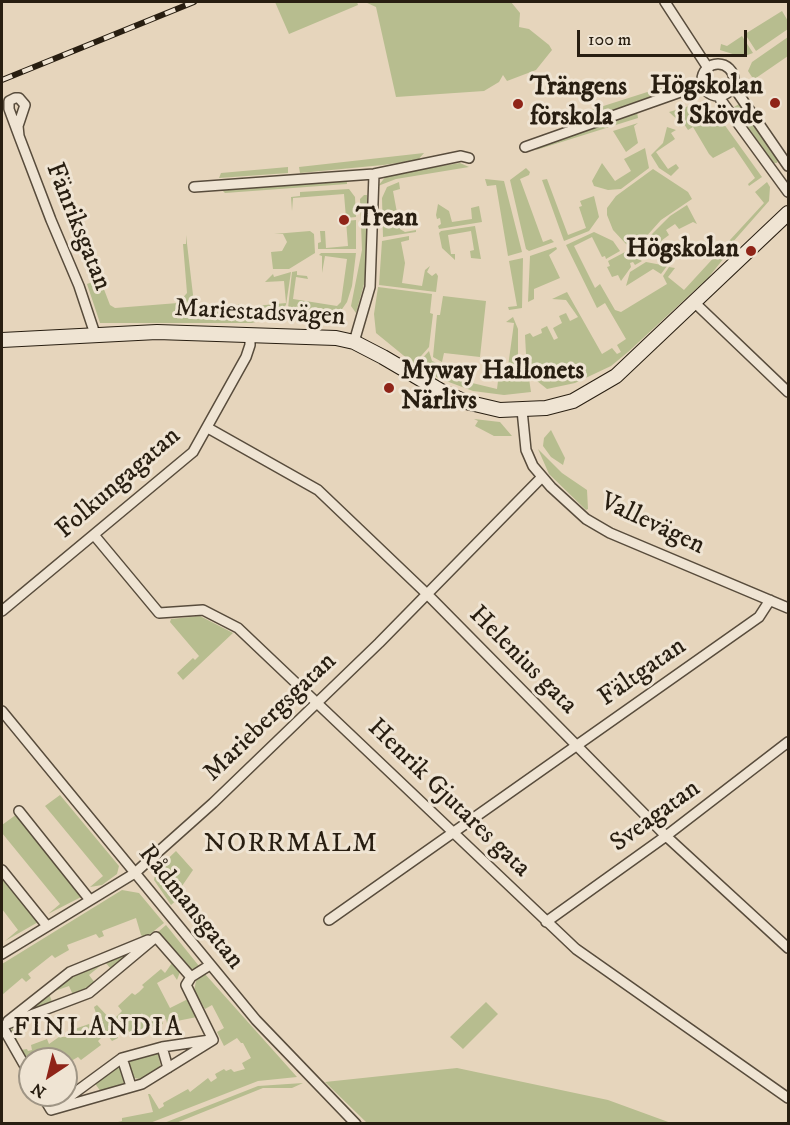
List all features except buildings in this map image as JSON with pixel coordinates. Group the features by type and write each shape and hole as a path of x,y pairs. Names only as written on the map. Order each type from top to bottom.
{"street":[{"path":"665,2 708,68"},
{"path":"789,166 733,86 732,72 726,66 717,64 708,68 703,75 703,84 708,92 718,96 789,192"},
{"path":"525,147 703,84"},
{"path":"718,96 727,93 733,86"},
{"name":"Fänriksgatan","path":"19,136 95,334"},
{"path":"195,187 374,174 461,156 469,158"},
{"path":"354,342 370,287 374,174"},
{"name":"Mariestadsvägen","path":"2,340 95,334 195,332 326,337 354,342 466,402 500,410 522,410 573,401 616,376 789,213"},
{"path":"695,303 789,392"},
{"name":"Folkungagatan","path":"2,611 193,452 246,357 250,345 250,334"},
{"name":"Vallevägen","path":"522,410 526,450 542,477 577,511 596,525 789,608"},
{"name":"Helenius gata","path":"208,428 318,490 428,595 666,836 789,948"},
{"name":"Mariebergsgatan","path":"2,952 135,873 213,803 428,595 542,477"},
{"name":"Henrik Gjutares gata","path":"94,535 159,614 203,610 238,628 576,949 789,1098"},
{"name":"Fältgatan","path":"329,920 759,617 770,600"},
{"name":"Rådmansgatan","path":"2,711 256,1020 356,1124"},
{"name":"Sveagatan","path":"546,922 666,836 789,742"},
{"path":"20,811 90,900"},
{"path":"2,870 47,926"},
{"path":"156,937 191,977"},
{"path":"2,1026 89,993 156,937"},
{"path":"2,1026 70,972 156,937"},
{"path":"210,965 191,977 186,985 213,1040"},
{"path":"2,1026 18,1054"},
{"path":"51,1110 122,1058 162,1047 213,1040"},
{"path":"51,1110 142,1084 213,1040"},
{"path":"162,1047 168,1068"},
{"path":"122,1058 131,1086"},
{"path":"88,1082 99,1096"}],"green space":[{"path":"275,2 357,2 358,5 289,34"},
{"path":"365,2 511,2 520,13 519,27 529,29 552,50 536,70 507,81 503,75 499,82 484,91 396,97 376,7"},
{"path":"782,11 788,21 788,29 756,51 745,34"},
{"path":"742,36 753,53 742,57 720,50 721,44 727,46"},
{"path":"788,37 788,56 756,78 752,77 748,71 752,62"},
{"path":"685,80 689,85 569,124 569,117"},
{"path":"696,104 716,113 762,177 749,186 748,184 755,178 734,147 713,158 693,127 688,130 684,124 679,127 681,123 669,112"},
{"path":"739,104 778,160 777,163 773,163 734,107"},
{"path":"637,112 638,118 536,150 541,144"},
{"path":"638,123 634,126 638,143 626,152 613,131"},
{"path":"667,127 676,130 671,133 675,139 656,152 668,169 676,164 679,168 671,176 659,168 651,155 663,143"},
{"path":"645,148 649,168 621,189 608,190 594,186 592,181 602,163 615,181 631,171 624,159"},
{"path":"424,153 418,160 383,165 300,173 299,167"},
{"path":"460,163 469,167 396,179 378,186 387,175"},
{"path":"288,167 288,173 219,178 221,173"},
{"path":"526,168 530,172 529,175 520,179 543,242 551,239 554,242 529,251 526,249 510,180"},
{"path":"653,169 688,192 692,199 661,220 635,249 626,244 613,230 607,215 607,208 616,196"},
{"path":"347,179 347,184 225,193 220,188"},
{"path":"485,179 504,181 522,252 508,256 496,185 487,186"},
{"path":"547,179 568,235 586,228 579,207 582,206 580,201 594,196 599,217 589,231 564,241 542,180"},
{"path":"399,182 400,189 393,191 400,229 405,232 416,230 416,232 383,237 382,198 387,187"},
{"path":"767,182 770,187 769,201 732,243 735,246 726,251 728,253 708,278 628,352 611,366 575,383 547,389 537,381 526,354 525,335 530,333 533,337 542,333 541,329 547,326 554,340 558,338 553,328 562,323 559,316 566,313 570,321 578,317 566,300 552,299 567,292 602,354 612,348 617,354 621,352 617,345 626,339 605,303 597,308 566,245 594,232 613,241 620,251 606,259 605,256 602,257 592,237 574,246 595,288 600,284 615,310 621,312 667,284 663,276 669,267 675,268 668,277 684,290 764,203 755,192"},
{"path":"349,189 355,197 356,217 346,218 344,194 293,198 292,211 291,197 300,196 300,192"},
{"path":"367,195 366,277 356,313 351,306 362,250 360,199"},
{"path":"438,204 449,211 452,222 472,219 471,208 479,206 482,222 439,229 440,218 437,219 436,215"},
{"path":"687,205 697,224 693,222 679,229 675,224 666,230 669,235 661,241 672,261 657,257 659,247 645,241 670,216"},
{"path":"356,220 356,249 318,249 318,243 321,242 320,231 325,231 326,248 348,246 346,221"},
{"path":"475,226 481,259 471,258 470,251 474,250 471,231 448,235 451,254 455,254 455,260 442,248 439,233 441,231"},
{"path":"310,231 314,234 315,253 289,269 273,269 271,252 282,251 287,242 283,234 274,234"},
{"path":"186,235 195,312 218,310 219,319 239,318 239,312 288,308 292,272 297,271 297,275 307,276 308,279 296,277 293,299 337,306 341,302 347,259 325,256 322,273 322,256 319,255 321,253 356,253 352,286 347,302 340,312 330,316 277,316 252,323 100,323 87,284 100,279 110,305 115,308 178,303 187,293 183,244 186,244"},
{"path":"409,236 409,240 401,242 405,263 402,283 422,286 425,270 430,266 427,272 432,276 436,273 438,276 436,292 379,285 382,241"},
{"path":"556,247 557,249 549,255 560,278 534,289 534,299 528,302 530,256"},
{"path":"625,252 642,261 635,265 633,262 630,263 631,267 621,281 618,275 612,277 607,267 610,266 608,261"},
{"path":"523,258 522,308 509,310 508,307 517,306 509,261"},
{"path":"646,262 667,266 661,274 653,269 626,286 630,272"},
{"path":"291,272 286,305 284,307 239,310 238,304 245,307 286,303 284,281 265,282 273,274 274,277"},
{"path":"378,287 432,294 430,313 433,314 429,347 414,364 376,333 374,314"},
{"path":"443,296 486,301 480,357 444,353 442,362 433,357 437,315 440,315"},
{"path":"513,317 518,329 518,355 521,365 524,365 528,372 531,392 504,395 473,391 438,378 416,365 429,351 432,361 442,365 442,373 464,376 464,381 497,389 498,381 506,381 514,323 506,322"},
{"path":"474,419 500,422 512,436 494,436 475,426 478,421"},
{"path":"551,430 565,458 563,465 551,457 543,446 544,438"},
{"path":"538,449 562,473 587,490 588,509 586,510 549,474"},
{"path":"200,616 233,633 183,680 177,673 193,658 195,660 199,656 170,622 171,619"},
{"path":"60,795 119,866 117,874 102,885 90,887 103,876 45,806"},
{"path":"17,814 83,896 48,914 60,904 2,833 2,825"},
{"path":"176,851 193,870 182,886 186,892 171,905 154,880 156,870"},
{"path":"2,874 40,921 5,941 18,930 2,909"},
{"path":"122,890 139,893 164,923 145,938 141,935 136,918 102,931 104,936 99,938 96,934 67,945 69,950 55,958 52,955 28,974 31,978 26,982 22,978 2,995 2,964"},
{"path":"166,925 199,966 190,970 158,932"},
{"path":"135,949 111,969 105,962 89,975 95,983 86,991 73,995 69,986 49,993 52,1002 21,1014 72,972"},
{"path":"172,963 180,972 177,980 173,974 157,983 170,1008 188,999 197,1017 167,1023 166,1019 162,1020 163,1024 129,1032 127,1027 117,1032 118,1038 112,1041 108,1036 101,1038 98,1041 101,1045 81,1060 78,1057 78,1047 31,1047 31,1045 47,1039 49,1044 59,1037 70,1037 69,1031 89,1024 91,1030 95,1029 94,1025 99,1023 94,1007 97,1005 112,1021 122,1011 118,1006 132,993 135,995 139,992 144,987 142,985 161,969 165,973"},
{"path":"205,974 297,1077 258,1081 150,1123 114,1123 122,1121 122,1118 153,1112 148,1094 159,1109 164,1106 163,1103 188,1089 190,1092 208,1078 211,1082 217,1078 215,1074 224,1069 226,1071 231,1069 234,1072 245,1069 242,1063 251,1058 243,1043 237,1038 224,1046 217,1032 224,1028 212,1005 205,1009 194,991 196,981"},
{"path":"486,1002 498,1014 463,1049 450,1037"},
{"path":"12,1027 20,1047 18,1049 10,1036"},
{"path":"158,1053 161,1068 140,1079 134,1078 128,1060"},
{"path":"119,1063 124,1083 101,1092 94,1082"},
{"path":"457,1068 608,1100 671,1123 367,1123 325,1082"},
{"path":"303,1083 292,1088 263,1088 176,1123 164,1123 258,1086"}],"railway":[{"path":"2,80 194,2"}],"place":[{"name":"Högskolan i Skövde","path":"775,103"},
{"name":"Trängens förskola","path":"518,104"},
{"name":"Trean","path":"344,220"},
{"name":"Högskolan","path":"751,251"},
{"name":"Myway Hallonets Närlivs","path":"389,388"}],"district":[{"name":"NORRMALM","path":"291,845"},
{"name":"FINLANDIA","path":"98,1029"}]}
